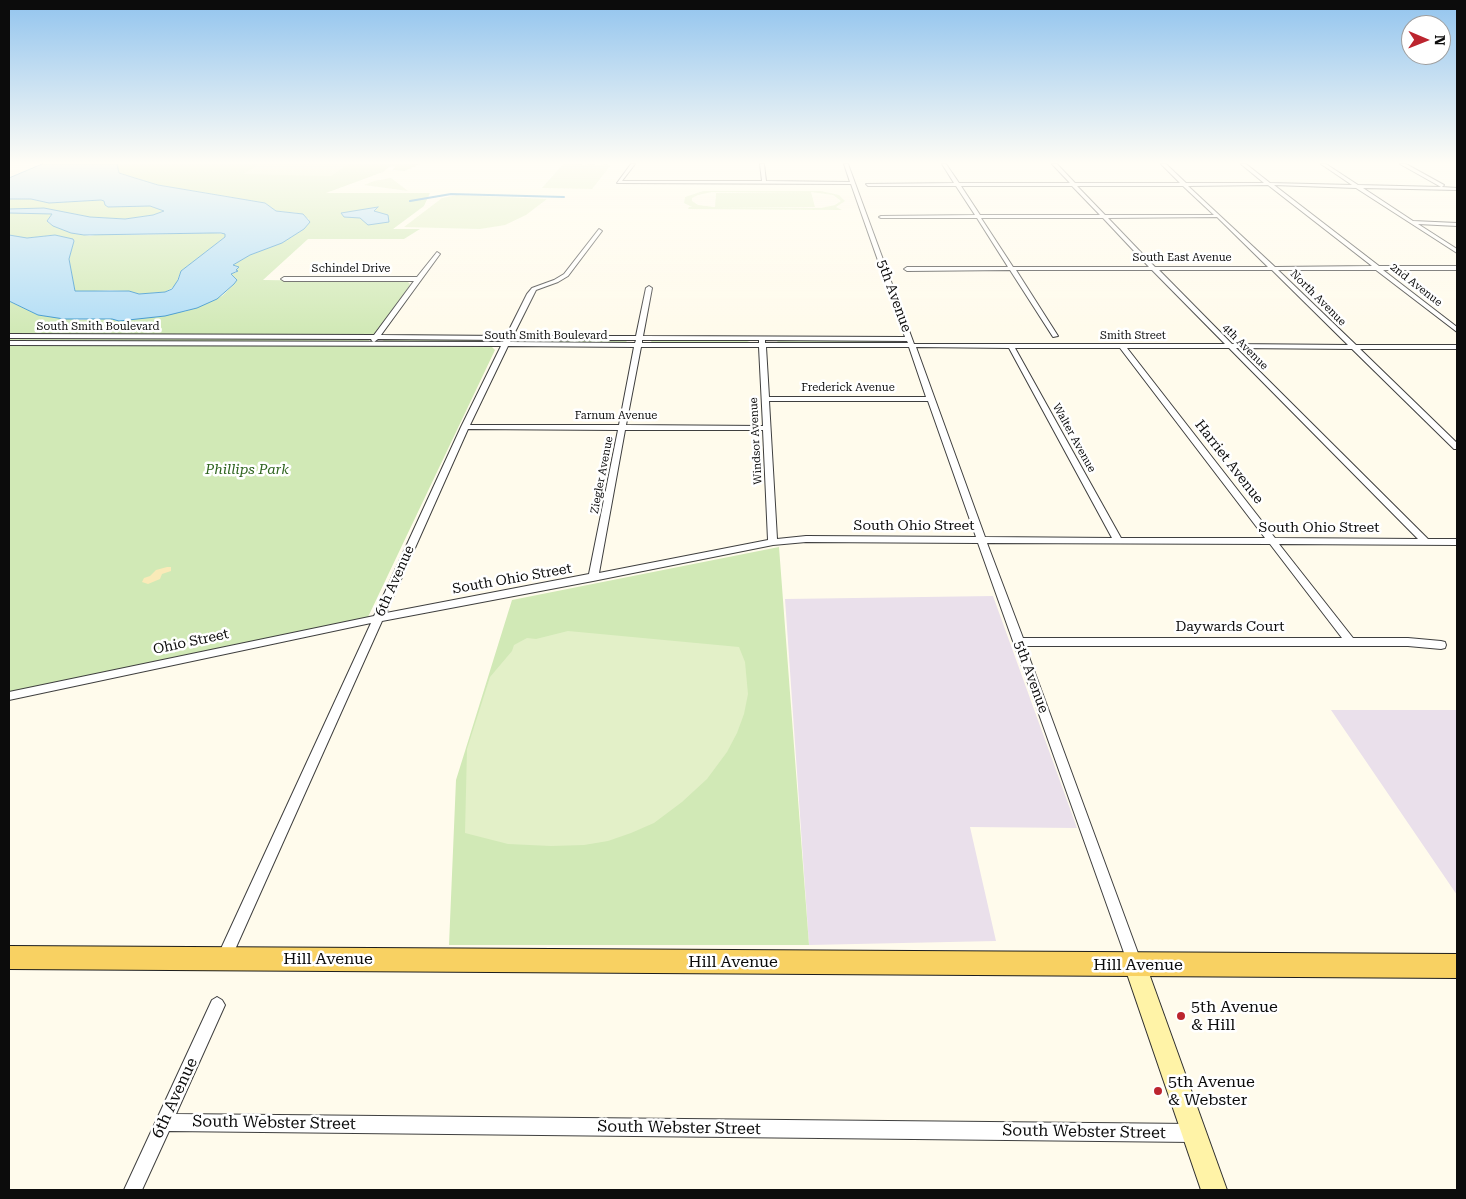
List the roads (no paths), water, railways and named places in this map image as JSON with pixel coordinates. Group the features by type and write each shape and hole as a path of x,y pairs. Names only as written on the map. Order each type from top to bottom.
{"main road":[{"name":"Hill Avenue","path":"9,957 1457,966"}],"street":[{"name":"5th Avenue","path":"866,220 930,399 983,540 1214,1190"},
{"path":"979,220 1055,336"},
{"name":"4th Avenue","path":"1107,220 1229,346 1426,542"},
{"name":"North Avenue","path":"1222,220 1457,447"},
{"name":"2nd Avenue","path":"1315,220 1457,330"},
{"path":"1410,220 1457,251"},
{"path":"1413,222 1457,224"},
{"name":"6th Avenue","path":"224,958 506,342 534,289 566,275 599,231"},
{"path":"371,345 437,254"},
{"name":"South East Avenue","path":"907,269 1457,268"},
{"name":"Schindel Drive","path":"284,280 418,279"},
{"name":"Ziegler Avenue","path":"593,578 650,288"},
{"name":"South Smith Boulevard","path":"9,336 376,338 506,342 911,343"},
{"path":"179,344 187,337"},
{"name":"South Smith Boulevard","path":"9,343 371,345 506,342"},
{"name":"Windsor Avenue","path":"762,342 773,542"},
{"name":"Smith Street","path":"911,343 1011,346 1457,347"},
{"name":"Walter Avenue","path":"1011,346 1118,541"},
{"name":"Harriet Avenue","path":"1122,346 1350,642"},
{"name":"Frederick Avenue","path":"765,399 930,399"},
{"name":"Farnum Avenue","path":"465,428 766,428"},
{"name":"South Ohio Street","path":"379,618 773,542 806,539 1457,542"},
{"name":"Ohio Street","path":"9,696 379,618"},
{"name":"Daywards Court","path":"1018,642 1350,642 1441,645"},
{"name":"6th Avenue","path":"133,1190 218,1005"},
{"name":"South Webster Street","path":"164,1122 1194,1133"}],"water":[{"path":"308,220 310,222 304,229 282,243 250,255 233,265 239,267 236,270 238,271 231,274 237,280 217,299 197,308 165,316 119,321 112,319 64,319 38,315 9,301 9,235 27,238 55,235 73,239 69,259 75,291 129,291 139,294 165,292 172,289 181,271 225,237 225,234 84,235 71,233 53,226 47,221"},
{"path":"362,220 389,220 389,222 368,225"}],"place":[{"name":"5th Avenue & Hill","path":"1181,1016"},
{"name":"5th Avenue & Webster","path":"1158,1091"}],"park label":[{"name":"Phillips Park","path":"247,470"}]}
